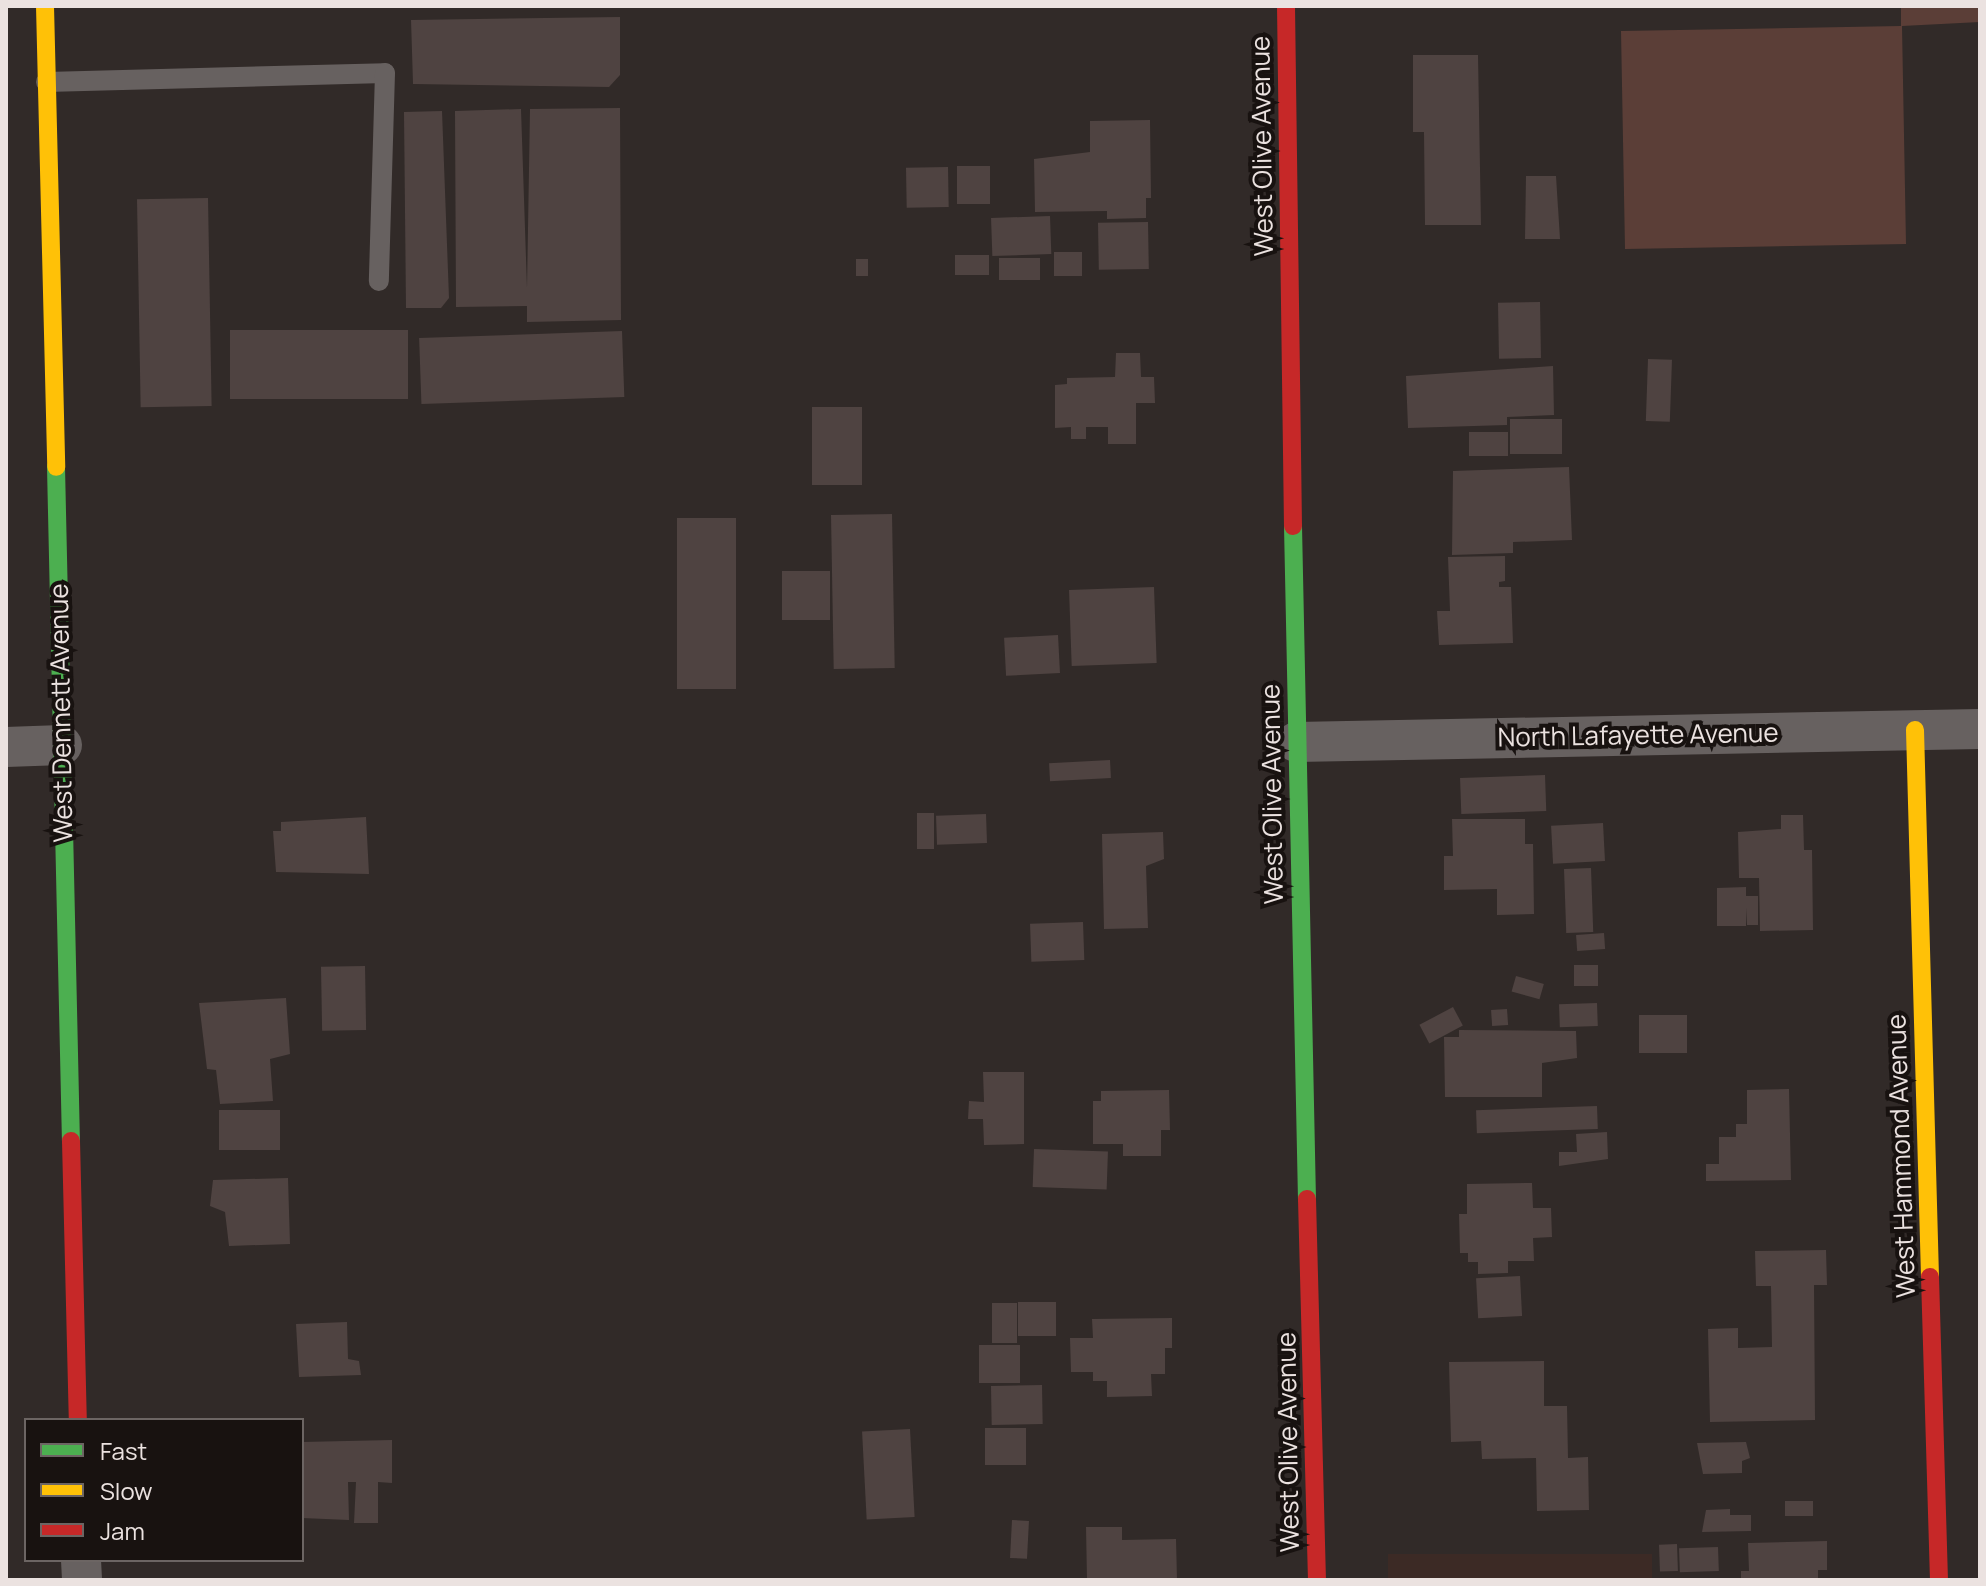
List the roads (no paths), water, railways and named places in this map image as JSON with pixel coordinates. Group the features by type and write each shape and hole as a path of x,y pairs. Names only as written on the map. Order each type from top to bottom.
{"street":[{"name":"West Dennett Avenue","path":"45,6 78,1418"},
{"name":"West Olive Avenue","path":"1286,6 1296,742 1317,1580"},
{"name":"North Lafayette Avenue","path":"1296,742 1980,729"},
{"name":"West Hammond Avenue","path":"1915,730 1939,1580"},
{"path":"6,747 62,745"}],"lane":[{"path":"46,82 385,73 379,281"}]}
